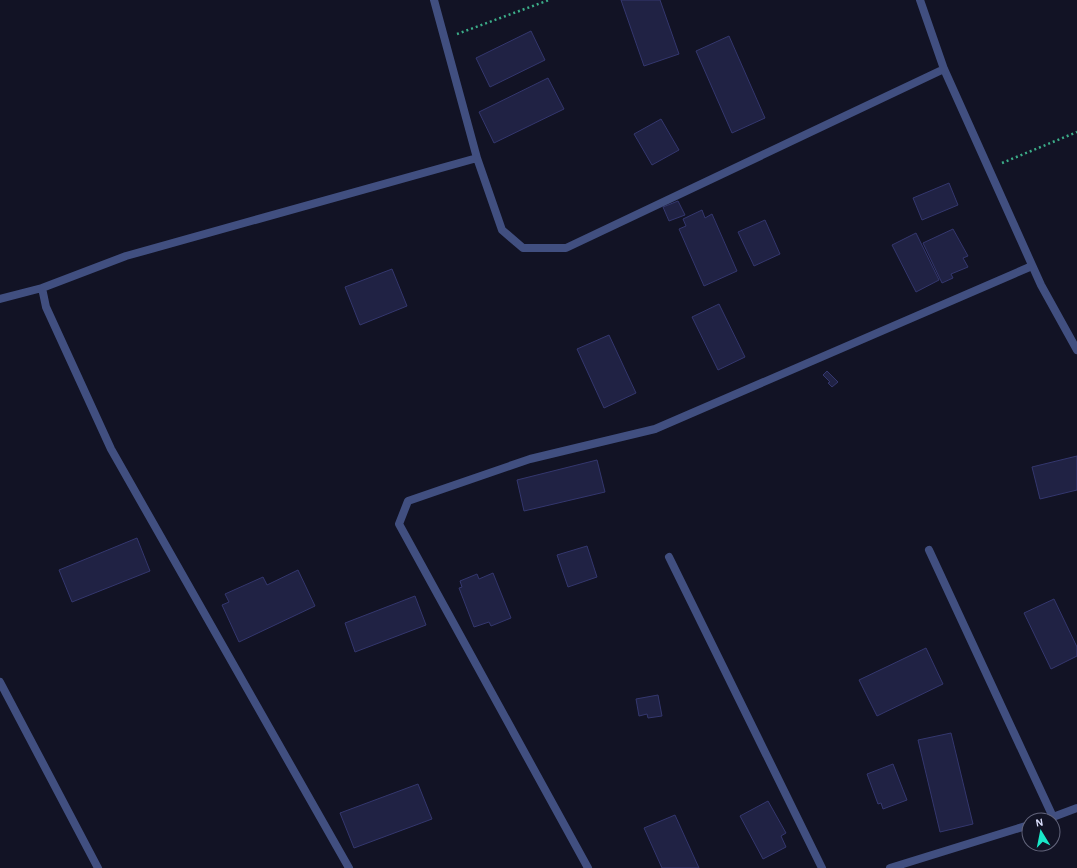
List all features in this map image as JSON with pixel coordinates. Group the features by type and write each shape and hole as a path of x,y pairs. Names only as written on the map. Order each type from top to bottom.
{"street":[{"path":"434,0 477,158 502,230 523,248 566,248 944,69"},
{"path":"920,0 944,69 1032,266 1077,350"},
{"path":"0,299 42,288 126,256 477,158"},
{"path":"588,868 398,524 408,501 530,459 654,429 1032,266"},
{"path":"42,288 46,307 111,449 349,868"},
{"path":"929,550 1046,812"},
{"path":"669,557 822,868"},
{"path":"0,682 98,868"},
{"path":"1061,814 1077,808"},
{"path":"890,868 1021,827"}],"path":[{"path":"444,39 549,0"},
{"path":"989,169 1077,132"}],"building":[{"path":"621,0 660,0 679,54 644,66"},
{"path":"531,31 545,60 490,87 476,58"},
{"path":"729,36 765,118 732,133 696,51"},
{"path":"548,78 564,109 494,143 479,112"},
{"path":"661,119 679,150 652,165 634,134"},
{"path":"949,183 958,205 922,220 913,198"},
{"path":"678,201 685,215 669,221 663,207"},
{"path":"702,210 705,218 712,214 737,271 704,286 679,229 686,226 683,219"},
{"path":"765,220 780,254 754,266 738,232"},
{"path":"953,229 968,256 963,258 968,267 951,274 953,278 942,283 923,243"},
{"path":"916,233 939,280 916,292 892,245"},
{"path":"392,269 407,306 360,325 345,287"},
{"path":"719,304 745,357 718,370 692,317"},
{"path":"609,335 636,393 604,408 577,349"},
{"path":"827,371 838,382 832,387 828,383 830,382 823,375"},
{"path":"1077,456 1077,490 1040,499 1032,467"},
{"path":"597,460 605,492 524,511 517,480"},
{"path":"137,538 150,571 72,602 59,570"},
{"path":"587,546 597,577 568,587 557,555"},
{"path":"298,570 315,606 239,642 222,605 229,602 225,594 263,577 267,585"},
{"path":"493,573 511,618 491,626 489,622 474,627 459,588 462,587 460,581 477,574 479,579"},
{"path":"415,596 426,625 355,652 345,623"},
{"path":"1054,599 1077,647 1077,656 1051,669 1024,613"},
{"path":"926,648 943,684 877,716 859,680"},
{"path":"658,695 662,716 648,718 647,714 639,716 636,699"},
{"path":"951,733 973,824 940,832 918,740"},
{"path":"893,764 907,800 883,809 881,803 878,804 867,774"},
{"path":"418,784 432,819 354,848 340,813"},
{"path":"768,801 786,833 781,836 786,847 763,859 740,816"},
{"path":"675,815 699,868 662,868 644,828"}]}
